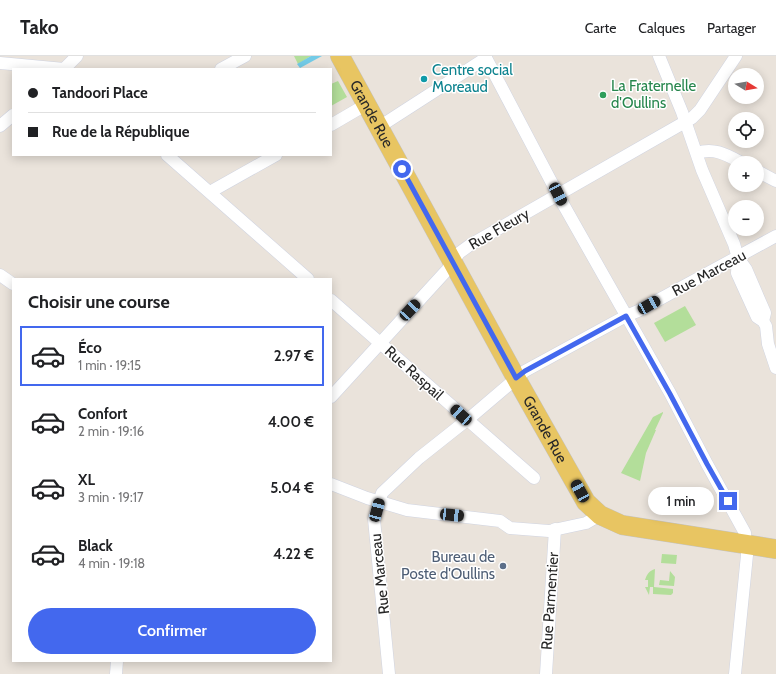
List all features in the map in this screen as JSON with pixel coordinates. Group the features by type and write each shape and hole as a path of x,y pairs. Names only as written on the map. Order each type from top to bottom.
{"main road":[{"name":"Grande Rue","path":"340,56 516,378 586,502 600,515 622,525 776,549"}],"street":[{"path":"65,68 77,56"},
{"path":"223,68 245,56"},
{"path":"659,56 686,123 702,170 734,244 738,258 746,269 765,313 769,326 768,344 776,368"},
{"name":"Rue Fleury","path":"332,396 447,270 459,253 470,245 558,194 686,123 700,110 736,56"},
{"path":"379,127 485,57 558,194 745,532 748,555 735,674"},
{"path":"0,63 46,68"},
{"path":"332,124 367,104"},
{"path":"0,126 12,116"},
{"path":"697,153 704,151 716,151 728,156"},
{"path":"168,156 307,278"},
{"path":"210,192 274,156"},
{"path":"764,175 776,181"},
{"name":"Rue Marceau","path":"390,674 374,519 382,493 420,458 525,371 626,316 738,258 776,236"},
{"path":"0,275 12,283"},
{"name":"Rue Raspail","path":"332,301 534,478"},
{"path":"332,484 379,502 407,510 500,521 510,528 549,531 586,523 600,515"},
{"name":"Rue Parmentier","path":"546,674 555,529"},
{"path":"116,674 117,662"}],"green space":[{"path":"294,56 311,56 298,64"},
{"path":"338,81 347,97 332,105 332,84"},
{"path":"685,306 696,325 665,342 654,323"},
{"path":"663,412 646,453 640,481 621,473 653,417"},
{"path":"662,554 677,555 676,564 661,563"},
{"path":"655,569 654,587 673,589 673,593 671,595 653,594 653,587 650,587 649,595 645,587 648,587 648,580 645,580 648,573"},
{"path":"670,571 675,577 674,586 659,585 660,580 669,581"}],"water":[{"path":"311,56 322,56 300,68 297,64"}],"place":[{"name":"Centre social Moreaud","path":"424,79"},
{"name":"La Fraternelle d'Oullins","path":"603,95"},
{"name":"Bureau de Poste d'Oullins","path":"503,566"}],"route":[{"path":"402,169 516,378 525,371 626,316 728,501"}]}
